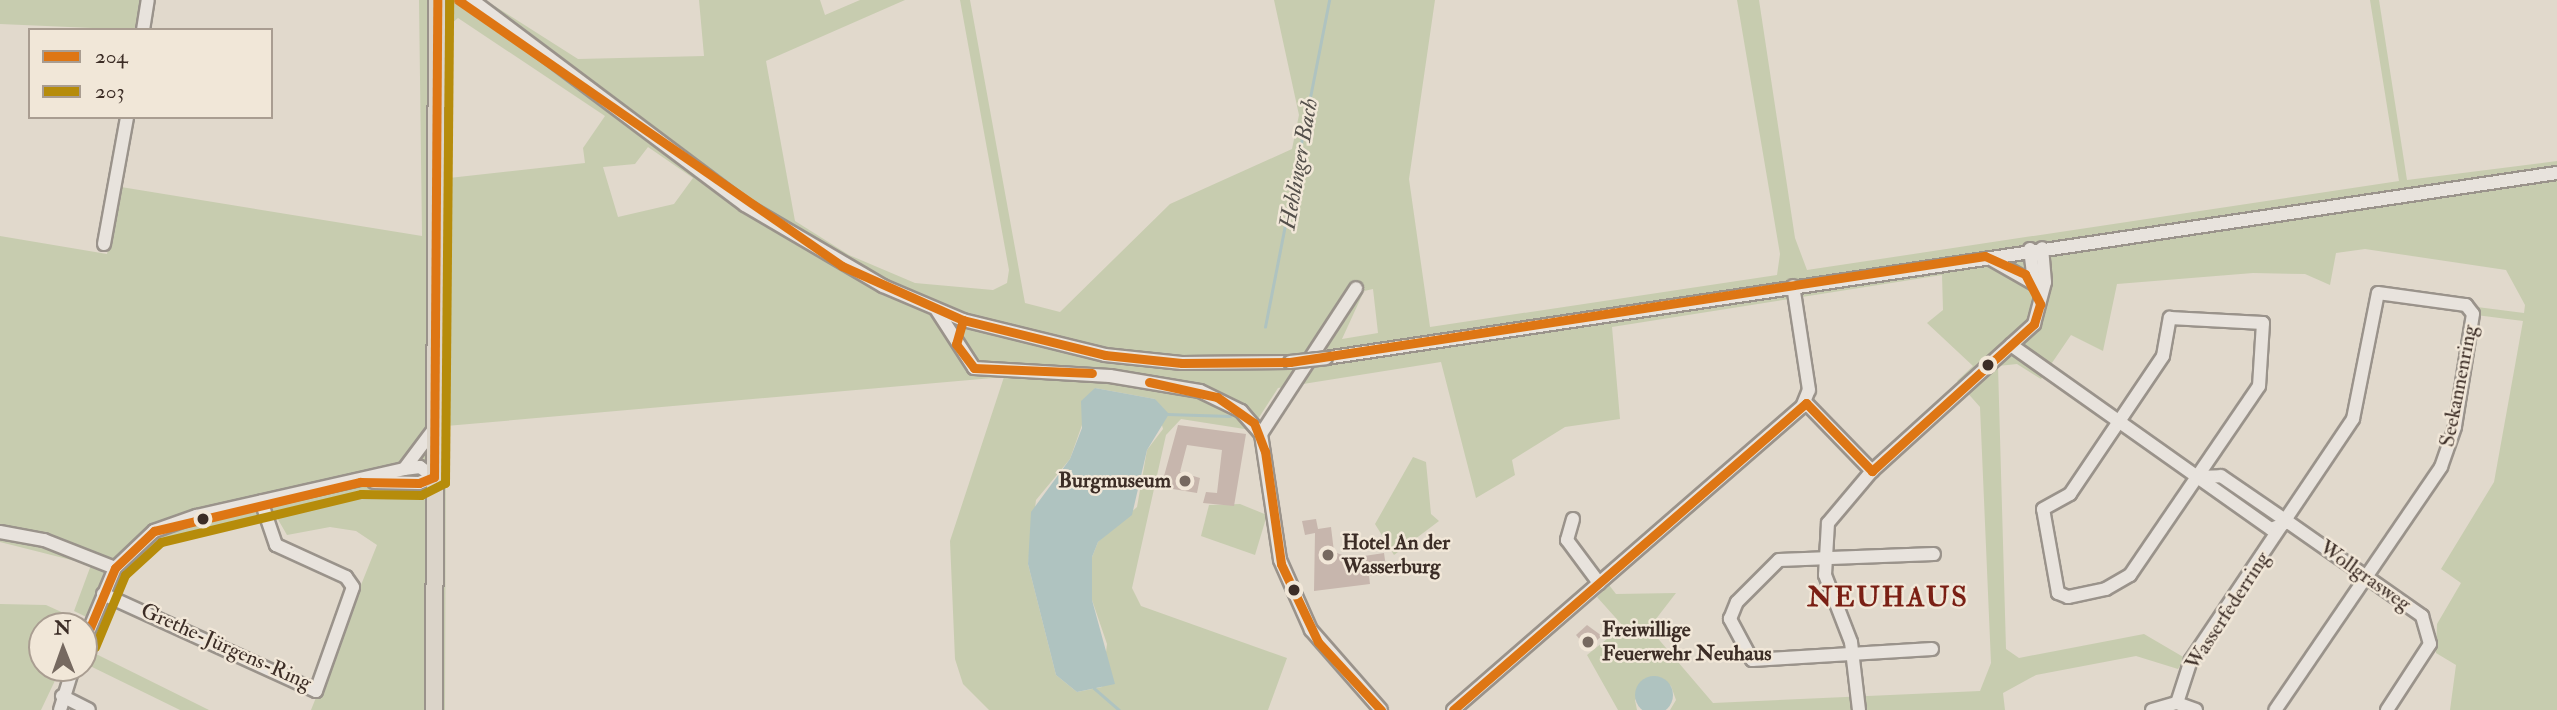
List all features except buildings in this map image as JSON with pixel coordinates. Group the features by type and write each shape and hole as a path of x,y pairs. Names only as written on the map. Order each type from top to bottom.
{"main road":[{"path":"434,710 437,0"}],"street":[{"path":"143,28 148,0"},
{"path":"458,0 556,67 786,233 963,320 1132,359 1290,362 1326,358 1985,256 2557,173"},
{"path":"472,0 556,67"},
{"path":"104,244 127,119"},
{"path":"2036,249 2033,283 2040,303"},
{"path":"1859,710 1854,657 1824,559 1828,523 1872,471 2034,324 2040,303 2036,249"},
{"path":"1985,256 2033,283"},
{"path":"1793,286 1806,403 1872,471"},
{"path":"1261,434 1356,288"},
{"name":"Seekannenring","path":"2288,522 2353,419 2378,293 2472,308 2447,455 2365,577"},
{"path":"936,309 966,362 988,370 1073,371 1200,391 1241,411 1261,434 1281,564 1318,642 1381,710"},
{"path":"2170,318 2263,323 2259,386 2130,575 2106,589 2058,593 2043,509 2070,494 2118,422 2163,356 2170,318"},
{"path":"956,344 963,320"},
{"name":"Wollgrasweg","path":"2011,345 2271,528 2288,522 2422,616 2430,633 2425,655 2387,710"},
{"path":"1453,710 1806,403"},
{"path":"404,469 434,429"},
{"path":"96,612 115,568 154,531 261,501 360,481 404,469 420,467 434,477"},
{"path":"360,481 419,483 434,477"},
{"name":"Grethe-Jürgens-Ring","path":"103,594 316,691 353,587 346,577 272,540 261,501"},
{"path":"1573,519 1567,540 1599,583"},
{"name":"Wasserfederring","path":"2177,703 2191,660 2288,522"},
{"path":"0,532 44,540 115,568"},
{"path":"1931,649 1854,657 1752,660 1730,619 1737,602 1779,560 1934,554"},
{"path":"2275,710 2365,577"},
{"path":"51,710 62,696 68,682"},
{"path":"60,710 62,696"},
{"path":"62,696 89,710"},
{"path":"2152,710 2177,703 2196,710"}],"green space":[{"path":"0,0 144,0 138,28 0,24"},
{"path":"419,0 485,0 578,59 704,56 699,0 820,0 825,15 860,0 905,0 766,61 795,221 849,255 915,283 993,290 1007,283 1009,270 960,0 970,0 1025,303 1060,312 1170,204 1292,149 1299,115 1274,0 1435,0 1409,179 1430,327 1777,275 1780,254 1737,0 1759,0 1795,238 1807,270 2399,181 2370,0 2379,0 2407,180 2557,161 2557,710 2450,710 2456,665 2436,653 2437,624 2461,583 2441,569 2494,482 2523,321 2476,315 2477,307 2524,313 2525,305 2506,270 2365,249 2336,253 2330,285 2305,274 2253,273 2117,284 2103,351 2071,335 2041,379 2017,364 1998,366 2006,649 2019,658 2144,634 2185,658 2178,669 2136,656 2036,675 2003,693 2005,710 1670,710 1676,700 1671,686 1655,677 1635,700 1637,710 1618,710 1587,655 1623,626 1597,597 1609,585 1616,594 1676,593 1649,628 1713,703 1980,691 1991,663 1980,407 1957,381 1973,366 1927,323 1943,310 1942,275 1612,327 1620,419 1565,427 1512,460 1515,475 1476,498 1441,362 1278,388 1251,430 1181,419 1166,435 1132,588 1141,606 1287,658 1268,710 989,710 963,684 955,659 950,541 1004,377 446,426 445,710 311,710 377,545 356,531 330,527 287,535 276,516 173,538 139,559 103,625 98,623 98,612 74,611 91,565 0,542 0,236 107,254 121,187 422,236","holes":["458,18 605,116 583,148 585,163 449,178 448,26","648,147 693,178 674,204 618,217 603,167 635,164","1373,289 1378,333 1342,339 1364,291","1095,388 1155,399 1163,429 1147,450 1137,507 1098,542 1092,557 1092,600 1107,644 1102,687 1077,692 1056,675 1028,564 1036,500 1070,459"]},
{"path":"1413,457 1426,462 1431,514 1439,521 1394,555 1375,524"},
{"path":"1240,504 1267,515 1255,555 1201,536 1209,505"},
{"path":"0,604 46,605 61,612 28,612 28,682 54,682 41,710 0,710"},
{"path":"98,655 209,710 180,710 98,670"}],"shaded area":[{"path":"1095,388 1155,399 1169,414 1147,450 1132,515 1098,542 1092,557 1092,600 1115,684 1077,692 1056,675 1028,564 1031,512 1070,459 1082,428 1081,401"},
{"path":"1647,678 1661,678 1671,688 1671,702 1662,711 1646,711 1637,702 1637,688"}],"waterway":[{"name":"Hehlinger Bach","path":"1265,327 1329,0"},
{"name":"Hehlinger Bach","path":"1167,414 1230,416"},
{"name":"Hehlinger Bach","path":"1094,688 1119,710"}],"transit line":[{"name":"204","path":"97,612 115,568 154,531 360,482 419,483 434,477 437,0"},
{"name":"203","path":"98,640 125,575 161,542 361,494 421,495 445,483 449,0"},
{"name":"204","path":"458,0 842,266 963,320 1105,355 1182,363 1290,362 1985,256 2025,274 2040,304 2034,324 1872,471"},
{"name":"204","path":"963,320 956,344 974,368 1092,373"},
{"name":"204","path":"1149,382 1217,397 1254,423 1265,451 1281,564 1318,642 1381,710"},
{"name":"204","path":"1806,403 1872,471"},
{"name":"204","path":"1453,710 1806,403"}],"place":[{"name":"Burgmuseum","path":"1185,481"},
{"name":"Hotel An der Wasserburg","path":"1328,555"},
{"name":"Freiwillige Feuerwehr Neuhaus","path":"1588,642"}],"district":[{"name":"NEUHAUS","path":"1888,598"}]}
